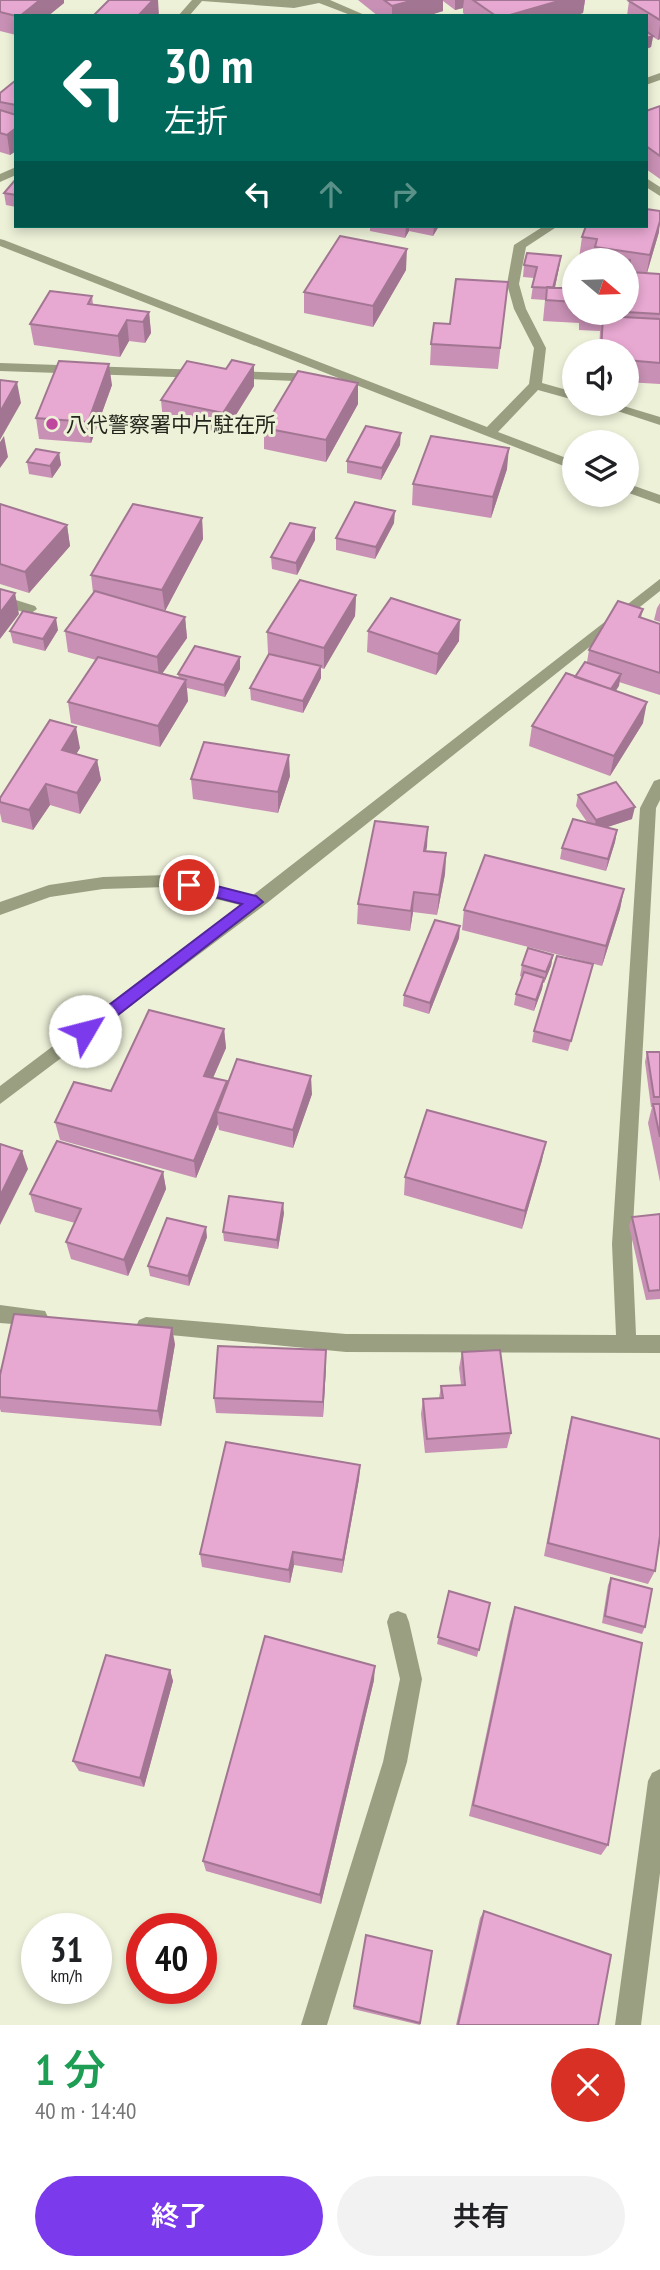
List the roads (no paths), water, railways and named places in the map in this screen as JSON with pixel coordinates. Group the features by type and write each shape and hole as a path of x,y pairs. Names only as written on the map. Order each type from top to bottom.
{"street":[{"path":"185,14 197,0"},
{"path":"206,0 294,5 320,0 357,14"},
{"path":"648,184 658,199"},
{"path":"489,433 536,385 540,348 520,309 513,284 520,245 549,228"},
{"path":"0,242 562,461"},
{"path":"0,367 352,379"},
{"path":"536,385 562,393"},
{"path":"639,415 660,421"},
{"path":"639,492 660,500"},
{"path":"0,1096 256,902 660,584"},
{"path":"0,600 30,609"},
{"path":"626,1342 622,1244 648,808 660,785"},
{"path":"0,909 50,891 103,883 154,881 210,889 256,902"},
{"path":"0,1314 55,1318"},
{"path":"125,1324 346,1343 660,1344"},
{"path":"314,2025 395,1762 411,1679 398,1622"},
{"path":"628,2025 660,1781"}],"place":[{"name":"八代警察署中片駐在所","path":"52,424"}]}
